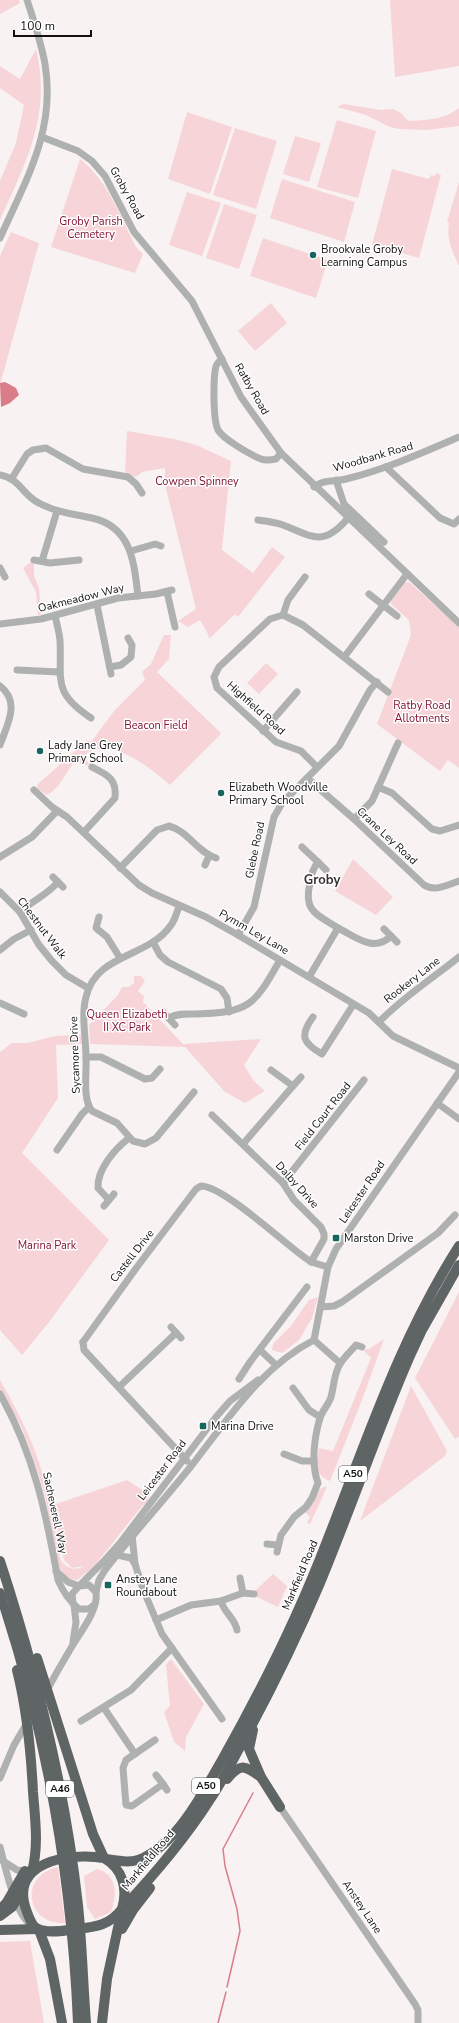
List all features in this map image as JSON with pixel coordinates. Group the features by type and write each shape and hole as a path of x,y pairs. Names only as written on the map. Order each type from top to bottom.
{"highway":[{"name":"Markfield Road","path":"105,1858 123,1862 134,1861 145,1857 159,1848 185,1819 218,1768 253,1704 310,1585 384,1392 412,1328 459,1246"},
{"name":"Markfield Road","path":"122,1909 184,1837 212,1797 263,1704 320,1584 409,1358 422,1330 459,1265"},
{"path":"0,1555 11,1581 33,1646 93,1834 105,1858 120,1873 124,1883 125,1899 107,1979 102,2023"},
{"name":"A46","path":"0,1562 36,1678 63,1802 78,1906 86,2023"},
{"path":"0,1593 8,1636 20,1680 28,1726 36,1823 36,1858 18,1894 0,1916"},
{"name":"A46","path":"0,1593 27,1681 52,1791 64,1869 77,1992 78,2023"},
{"path":"263,1704 250,1740 249,1749 261,1777 280,1807"},
{"path":"116,1942 133,1910 190,1837 212,1797 234,1770 239,1768 247,1768 261,1777"},
{"path":"29,1872 40,1865 56,1860 95,1856 105,1858"},
{"path":"0,1910 18,1894"},
{"path":"18,1894 37,1929 52,1966 62,2023"},
{"path":"0,1930 65,1930 86,1928 110,1922 122,1909"}],"street":[{"path":"0,238 34,164 42,137 47,97 45,65 37,30 27,0"},
{"name":"Groby Road","path":"42,137 76,150 99,168 107,179 134,232 192,301 222,359"},
{"name":"Ratby Road","path":"281,453 276,459 268,461 261,459 239,447 219,432 215,422 215,391 216,367 222,359 241,398 281,453 314,487 459,623"},
{"name":"Woodbank Road","path":"314,487 320,482 336,480 386,467 418,456 459,437"},
{"path":"12,478 27,454 33,450 46,448 83,469 122,475 139,481 142,493"},
{"path":"386,467 440,518 448,523 454,524 459,519"},
{"path":"0,475 12,478 37,502 57,511 103,522 121,535 131,551 138,596"},
{"path":"336,480 344,504 384,542"},
{"path":"42,561 57,511"},
{"path":"258,520 280,524 308,536 317,538 330,534 339,528 348,518"},
{"path":"131,551 157,543"},
{"path":"34,560 50,563 80,560"},
{"path":"0,568 6,577"},
{"path":"344,656 407,574"},
{"path":"305,576 288,600 283,615 303,625 388,692"},
{"name":"Oakmeadow Way","path":"0,624 55,616 118,598 169,591 175,626"},
{"path":"369,594 382,606 397,616"},
{"path":"97,605 111,671 127,662 132,651 133,642"},
{"name":"Highfield Road","path":"283,615 270,619 219,667 214,678 217,688 263,731 276,742 301,751 317,767"},
{"path":"55,616 60,639 60,684 68,700 86,718"},
{"path":"17,662 18,672 59,672"},
{"name":"Glebe Road","path":"238,935 254,907 274,817 282,803 339,746 370,690 377,682"},
{"path":"0,686 10,696 12,709 0,745"},
{"path":"263,731 297,692"},
{"path":"354,819 372,801 398,743"},
{"path":"100,771 104,764"},
{"path":"84,832 114,798 114,783 109,777 92,767"},
{"name":"Crane Ley Road","path":"307,778 354,819 428,888 435,888 459,881"},
{"path":"378,787 392,793 432,829 440,831 459,825"},
{"name":"Pymm Ley Lane","path":"34,790 57,811 67,817 84,832 120,868 152,893 206,917 238,935 353,1005 369,1013 393,1036 459,1068"},
{"path":"47,802 52,796"},
{"path":"0,857 32,837 57,811"},
{"path":"120,868 157,830 169,826 180,831 213,857 205,866"},
{"path":"302,847 326,870"},
{"path":"318,862 315,866 307,894 309,906 313,911 338,928 368,944 374,945 386,942 391,936"},
{"path":"20,912 26,906 48,893 58,882"},
{"name":"Chestnut Walk","path":"0,892 20,912 39,945 66,975 88,988"},
{"name":"Sycamore Drive","path":"129,1138 117,1124 96,1114 89,1107 86,1090 85,1008 88,988 100,971 120,958 153,942 172,924 179,906"},
{"path":"99,917 93,929 107,937 120,958"},
{"path":"309,977 338,928"},
{"path":"384,929 397,942"},
{"path":"0,950 14,939 31,930"},
{"path":"153,942 160,955 168,962 222,989 227,998 229,1012"},
{"name":"Rookery Lane","path":"379,1022 394,1007 428,982 459,956"},
{"path":"169,1018 178,1014 229,1012 243,1008 259,996 280,960"},
{"path":"0,1003 24,1014"},
{"path":"313,1017 305,1028 304,1035 306,1042 322,1054 353,1005"},
{"path":"163,1012 174,1025"},
{"path":"86,1057 100,1057 138,1077 152,1078"},
{"path":"153,1086 152,1078 160,1069"},
{"path":"271,1070 293,1086"},
{"name":"Leicester Road","path":"80,1585 120,1543 184,1458 230,1401 242,1396 276,1365 299,1348 314,1340 328,1268 336,1249 459,1072"},
{"path":"243,1144 301,1076"},
{"name":"Field Court Road","path":"283,1183 364,1080"},
{"path":"114,1194 107,1203 98,1188 99,1177 108,1161 121,1144 129,1138 139,1144 145,1144 156,1138 194,1092"},
{"path":"438,1102 459,1115"},
{"path":"438,1102 459,1119"},
{"path":"57,1150 82,1114 89,1107"},
{"name":"Dalby Drive","path":"212,1114 283,1183 294,1200 327,1233 312,1262"},
{"name":"Castell Drive","path":"83,1342 196,1189 201,1186 211,1188 238,1205 289,1246 312,1262"},
{"path":"321,1307 334,1306 342,1302 438,1233 455,1215"},
{"path":"312,1262 328,1268"},
{"path":"239,1379 307,1287"},
{"path":"119,1387 176,1333"},
{"path":"75,1339 83,1342 84,1350 192,1465"},
{"path":"314,1340 340,1363"},
{"path":"267,1544 277,1549 281,1535 294,1517 306,1507 312,1498 318,1483 315,1474 314,1461 316,1436 320,1417 331,1398 340,1363 358,1344"},
{"path":"260,1350 276,1365"},
{"path":"295,1393 309,1410 320,1417"},
{"name":"Sacheverell Way","path":"0,1394 18,1428 35,1473 43,1501 56,1571 62,1590 74,1604"},
{"name":"Leicester Road","path":"96,1592 99,1580 117,1555 132,1535 192,1465 236,1408 242,1396"},
{"path":"230,1401 236,1408"},
{"path":"284,1454 302,1461 314,1461"},
{"path":"132,1535 136,1564 143,1589 156,1620 172,1648 222,1719"},
{"path":"117,1555 131,1558 136,1564"},
{"name":"Sacheverell Way","path":"56,1571 68,1582 80,1585"},
{"path":"240,1578 243,1593"},
{"path":"0,1778 14,1745 72,1646 83,1631 97,1597 96,1592 89,1586 80,1585 72,1594 76,1622 72,1646"},
{"path":"156,1620 191,1605 221,1601 243,1593 254,1594"},
{"path":"221,1601 227,1614 238,1625"},
{"path":"74,1604 84,1610 94,1605"},
{"path":"81,1721 131,1690 172,1648"},
{"path":"104,1708 135,1754"},
{"path":"155,1740 126,1760 123,1768 126,1805 132,1806 165,1787 156,1775"},
{"name":"Anstey Lane","path":"280,1807 415,2004 418,2010 418,2023"},
{"path":"0,1847 18,1894"},
{"path":"4,1860 10,1867 29,1872"}],"green space":[{"path":"0,0 19,0 20,3 0,14"},
{"path":"390,0 459,0 459,66 395,77"},
{"path":"36,49 40,73 41,95 34,138 19,178 0,220 0,181 16,143 24,105 0,88 0,66 20,79"},
{"path":"344,104 381,110 393,109 401,113 408,121 428,120 441,117 459,108 459,126 427,130 399,129 390,127 366,115 337,107"},
{"path":"187,112 232,127 210,194 168,179"},
{"path":"337,120 376,131 358,198 317,187"},
{"path":"235,128 277,141 256,209 213,195"},
{"path":"295,136 321,143 309,182 283,174"},
{"name":"Groby Parish Cemetery","path":"80,159 90,168 106,188 136,247 143,254 135,273 51,247"},
{"path":"392,169 429,179 431,175 435,176 436,173 441,175 419,258 372,245"},
{"path":"282,179 355,202 344,242 270,218"},
{"path":"459,182 459,266 454,256 448,234 449,223 447,222"},
{"path":"187,192 221,203 202,256 169,245"},
{"path":"224,204 257,215 239,269 206,258"},
{"path":"11,232 39,243 0,385 0,256"},
{"path":"263,238 328,260 316,298 250,276"},
{"path":"271,303 287,323 255,351 238,331"},
{"name":"Cowpen Spinney","path":"127,431 174,439 196,445 231,461 222,550 253,573 272,547 285,557 238,617 235,614 209,639 208,634 200,620 188,627 178,621 196,609 165,485 165,468 142,472 136,477 125,473"},
{"path":"32,561 34,562 34,576 39,588 41,614 38,615 36,592 23,568"},
{"name":"Ratby Road Allotments","path":"409,582 459,627 459,768 448,760 440,771 377,724 411,635 409,620 391,604 391,601 404,583"},
{"name":"Beacon Field","path":"164,635 171,635 169,659 157,672 221,733 219,736 170,785 132,757 109,749 98,749 87,753 87,761 90,766 74,762 59,785 52,792 47,795 38,789 37,785 87,740 91,742 115,710 145,680 142,672 151,664"},
{"path":"266,663 278,674 259,694 247,683"},
{"path":"353,859 393,897 376,915 335,891"},
{"name":"Queen Elizabeth II XC Park","path":"134,976 141,976 145,981 138,991 144,996 143,1002 183,1044 261,1039 244,1065 253,1080 265,1091 245,1103 225,1092 185,1047 90,1044 89,1025 118,995 122,987 129,987 134,983"},
{"name":"Marina Park","path":"81,1035 82,1044 56,1045 58,1098 22,1153 109,1240 49,1322 22,1355 0,1330 0,1052 12,1043 28,1043 55,1036"},
{"path":"459,1292 459,1436 455,1439 415,1378"},
{"path":"318,1297 312,1318 299,1340 282,1353 272,1350 273,1344 291,1326 309,1300"},
{"path":"384,1339 330,1481 321,1475 317,1468 319,1448 333,1451 371,1358 363,1350 369,1349"},
{"path":"0,1380 25,1428 40,1465 51,1505 60,1558 64,1564 70,1568 76,1569 84,1566 72,1568 64,1560 53,1505 127,1480 147,1493 149,1492 148,1502 142,1506 92,1568 77,1580 68,1579 58,1566 45,1495 22,1428 0,1389"},
{"path":"411,1386 447,1451 445,1456 360,1521"},
{"path":"327,1487 310,1524 307,1523 310,1517 304,1511 320,1489"},
{"path":"273,1574 287,1586 278,1607 257,1597 256,1590"},
{"path":"171,1659 204,1704 186,1737 185,1751 174,1742 164,1712 170,1706 166,1665"},
{"path":"58,1867 65,1923 52,1921 42,1916 35,1908 32,1899 33,1889 37,1879 45,1872"},
{"path":"97,1869 109,1876 114,1886 115,1893 111,1912 95,1919 87,1907 84,1876"},
{"path":"30,1941 44,2023 0,2023 0,1942"}],"shaded area":[{"path":"5,382 16,388 19,395 10,403 1,407 0,383"}],"waterway":[{"path":"227,1987 240,1931 237,1909 225,1866 223,1849 253,1793"},
{"path":"218,2023 226,1992"}],"place":[{"name":"Brookvale Groby Learning Campus","path":"313,255"},
{"name":"Lady Jane Grey Primary School","path":"40,751"},
{"name":"Elizabeth Woodville Primary School","path":"221,793"},
{"name":"Marston Drive","path":"336,1238"},
{"name":"Marina Drive","path":"203,1426"},
{"name":"Anstey Lane Roundabout","path":"108,1585"}],"district":[{"name":"Groby","path":"322,880"}]}
